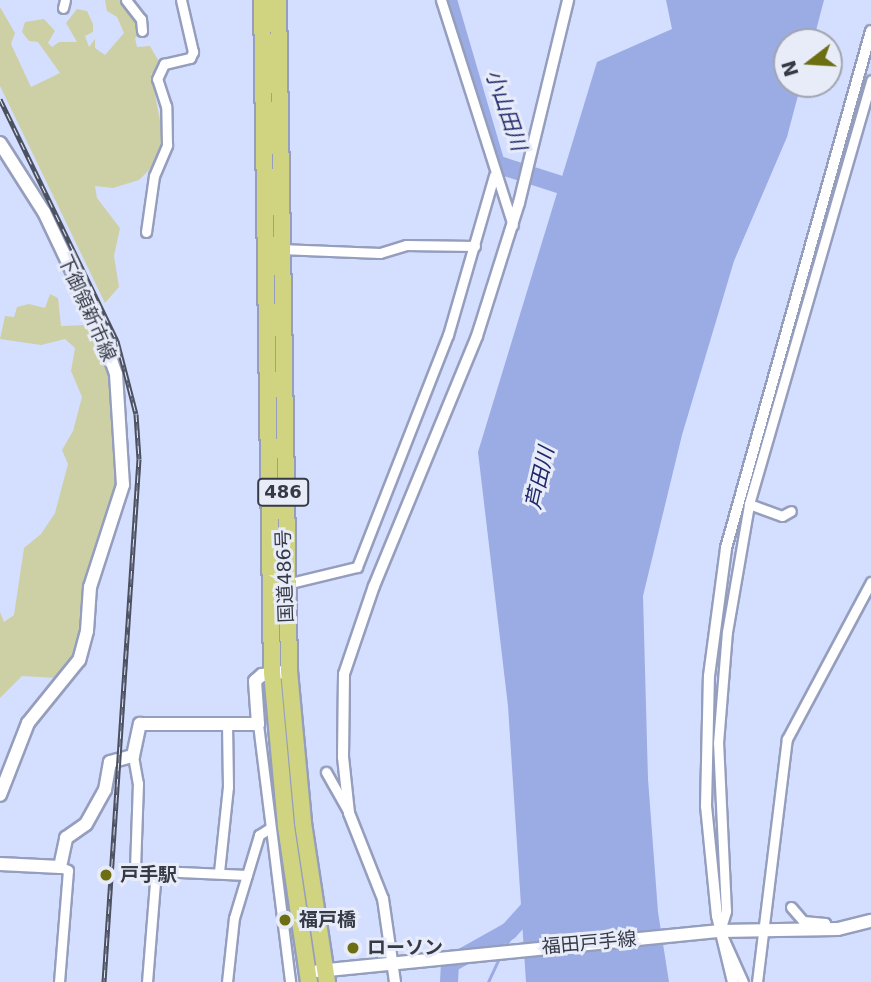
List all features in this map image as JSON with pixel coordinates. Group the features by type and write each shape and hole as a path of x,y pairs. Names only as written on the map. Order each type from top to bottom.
{"highway":[{"name":"国道486号","path":"262,0 272,672 286,826 308,977"},
{"name":"国道486号","path":"278,0 284,584 303,823 326,976"}],"main road":[{"name":"下御領新市線","path":"0,143 44,212 102,334 116,374 123,485 90,587 87,631 79,660 28,723 0,795"},
{"path":"0,864 60,867 66,838 86,824 105,790 110,762 133,755 140,724 258,724 255,681 272,672 289,671"},
{"name":"福田戸手線","path":"308,977 410,960 718,931 827,930 871,921"}],"street":[{"path":"126,0 141,19 142,31"},
{"path":"146,232 154,176 167,145 166,107 157,79 164,64 190,58 193,52 181,0"},
{"path":"441,0 494,176 513,225"},
{"path":"349,813 343,757 344,674 374,586 477,335 513,225 568,0"},
{"path":"733,982 718,931 706,806 709,676 723,575 787,323 871,31"},
{"path":"743,982 718,931 726,911 719,693 738,555 749,504 871,80"},
{"path":"284,584 357,567 448,335 494,176"},
{"path":"280,249 380,253 406,245 475,246"},
{"path":"749,504 782,516 791,511"},
{"path":"723,575 738,555"},
{"path":"757,982 787,739 871,582"},
{"path":"219,872 228,787 227,724"},
{"path":"258,724 290,982"},
{"path":"133,755 138,783 135,870 219,872 247,876"},
{"path":"326,772 349,813 383,900 395,982"},
{"path":"227,982 234,918 259,835 270,828"},
{"path":"59,982 68,870 60,867"},
{"path":"147,982 156,871"},
{"path":"791,907 803,921 825,923 827,930"}],"green space":[{"path":"105,0 120,0 136,18 140,34 135,38 137,47 150,46 162,67 151,74 164,141 158,161 139,180 113,188 95,186 97,198 120,228 114,256 119,287 105,303 0,86 0,7 15,33 11,44 31,87 60,73 38,42 29,41 22,32 25,22 44,19 55,31 48,43 52,47 59,42 77,42 66,23 77,9 87,11 93,24 93,32 85,36 89,47 95,39 95,48 105,55 124,33 117,17 107,11"},
{"path":"50,294 58,298 61,326 87,325 104,348 113,399 117,494 78,650 57,678 22,676 0,698 0,612 4,622 14,615 24,548 41,534 55,513 68,464 62,450 73,431 82,397 71,371 75,348 65,339 41,345 0,339 5,316 14,317 17,307 29,304 45,308"}],"water":[{"name":"芦田川","path":"666,0 824,0 817,28 773,28 773,98 797,98 787,137 734,261 682,435 643,596 648,779 658,912 669,982 526,982 508,706 478,452 597,62 672,29"}],"waterway":[{"name":"小山田川","path":"448,0 496,164 583,192"},
{"path":"449,982 450,964 509,931 538,899"},
{"path":"504,947 524,918"},
{"path":"488,982 500,956"}],"railway":[{"path":"0,99 117,341 136,414 139,459 104,982"}],"place":[{"name":"戸手駅","path":"106,875"},
{"name":"福戸橋","path":"285,920"},
{"name":"ローソン","path":"353,948"}]}
